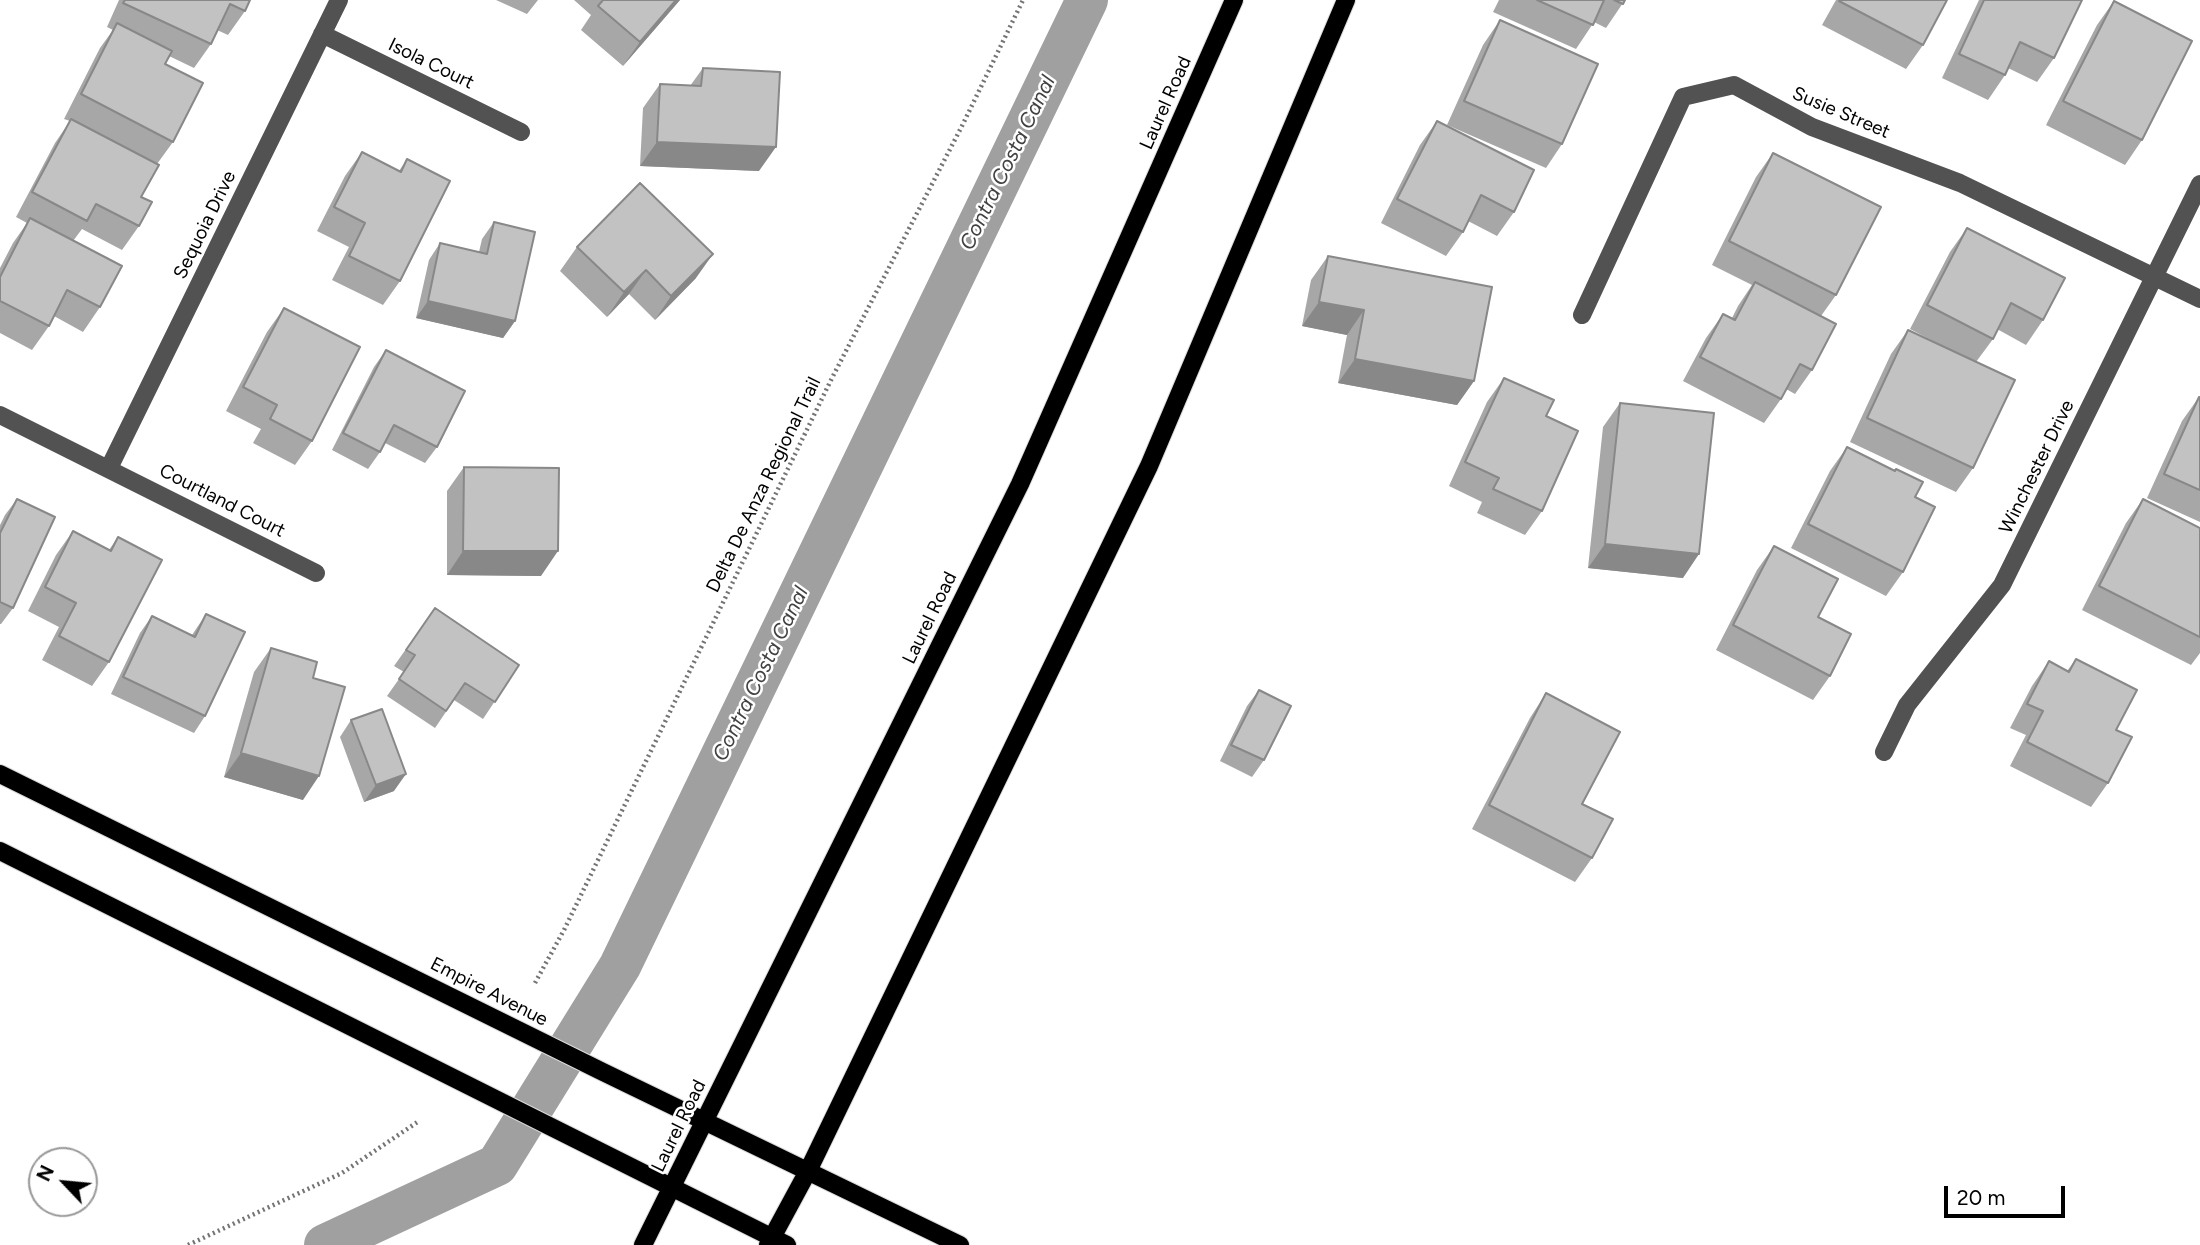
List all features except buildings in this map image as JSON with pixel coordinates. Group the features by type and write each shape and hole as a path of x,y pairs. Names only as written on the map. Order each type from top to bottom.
{"main road":[{"name":"Laurel Road","path":"643,1245 1020,484 1234,0"},
{"path":"0,851 776,1242 1149,466 1346,0"},
{"name":"Empire Avenue","path":"0,774 960,1245"}],"street":[{"name":"Sequoia Drive","path":"109,468 339,0"},
{"name":"Isola Court","path":"322,34 521,132"},
{"name":"Susie Street","path":"1582,315 1682,97 1734,85 1812,127 1960,183 2200,299"},
{"name":"Winchester Drive","path":"1884,752 1907,705 2002,585 2200,184"},
{"name":"Courtland Court","path":"0,415 316,573"}],"path":[{"name":"Delta De Anza Regional Trail","path":"535,983 564,930 832,378 963,124 1023,0"},
{"path":"188,1245 342,1173 419,1122"}],"waterway":[{"name":"Contra Costa Canal","path":"325,1245 497,1165 620,966 1087,0"}]}
